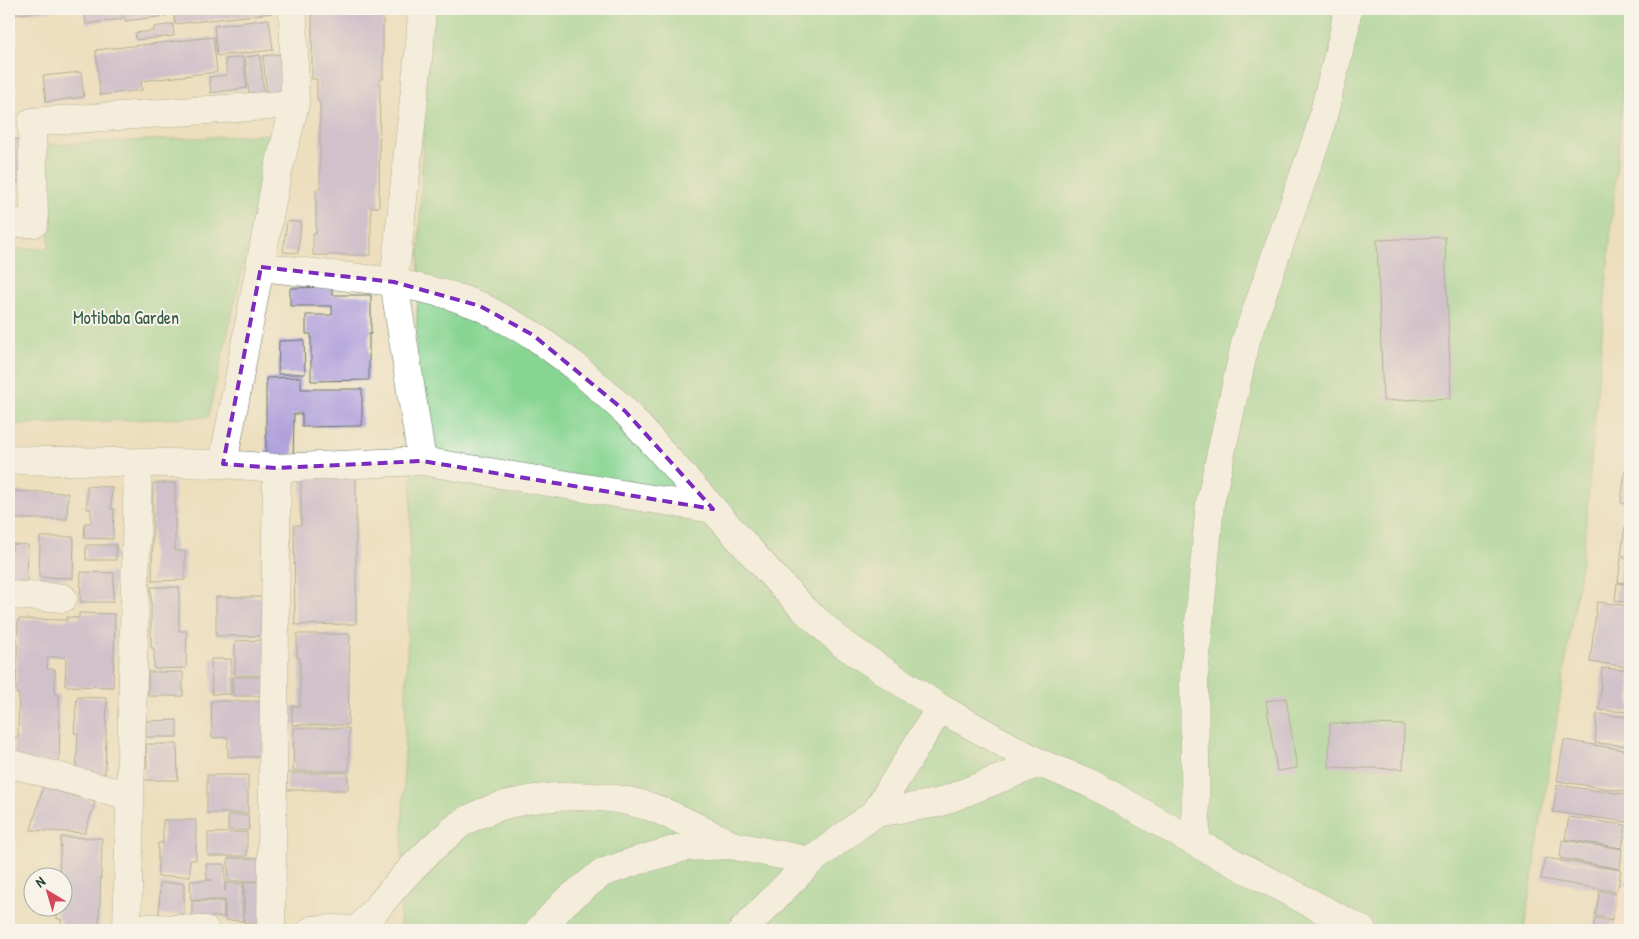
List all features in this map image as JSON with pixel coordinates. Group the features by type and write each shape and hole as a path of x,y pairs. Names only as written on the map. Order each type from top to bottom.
{"main road":[{"path":"1625,930 1630,894"}],"street":[{"path":"223,464 277,175 295,104 294,9"},
{"path":"422,9 394,282 422,462"},
{"path":"1196,844 1194,677 1210,503 1246,340 1319,132 1345,27 1347,9"},
{"path":"9,223 34,224 32,122 295,104"},
{"path":"261,267 394,282 449,295 480,306 533,336 575,366 626,411 805,610 843,644 940,708 1039,763 1090,784 1196,844 1362,930"},
{"path":"9,460 223,464 276,468 422,462 713,509"},
{"path":"138,462 127,929 205,930"},
{"path":"271,930 276,468"},
{"path":"9,595 63,598"},
{"path":"743,930 811,861 875,813 940,708"},
{"path":"9,763 129,796"},
{"path":"875,813 938,803 1039,763"},
{"path":"312,930 358,930 429,849 466,820 504,804 544,797 603,797 647,806 680,818 731,845"},
{"path":"539,930 565,902 602,873 685,847 731,845 811,861"}],"highlighted area":[{"path":"261,267 394,282 480,306 533,335 625,411 713,509 422,461 277,468 223,464"}],"green space":[{"path":"427,9 1630,9 1584,544 1524,930 400,930"},
{"name":"Motibaba Garden","path":"274,134 208,417 9,425 9,249 49,248 47,145"}],"building":[{"path":"9,9 57,9 57,10 9,15"},
{"path":"84,9 121,9 122,19 86,24"},
{"path":"123,9 166,9 166,16 125,21"},
{"path":"220,9 271,9 272,13 175,24 174,14"},
{"path":"312,9 383,9 383,79 380,79 379,207 371,207 371,255 313,255 313,233 316,234 316,189 320,189 320,102 317,101 317,79 312,79"},
{"path":"269,19 273,50 217,56 214,26"},
{"path":"173,24 174,36 136,40 135,33 154,31 154,27"},
{"path":"213,37 217,72 141,81 142,90 100,95 96,50"},
{"path":"280,54 284,92 267,94 263,56"},
{"path":"260,55 264,92 249,93 245,57"},
{"path":"243,57 247,88 211,93 209,77 227,75 225,59"},
{"path":"81,72 84,97 46,102 43,76"},
{"path":"21,139 25,181 9,183 9,140"},
{"path":"287,221 301,222 298,253 283,252"},
{"path":"1445,237 1451,398 1383,401 1377,240"},
{"path":"332,287 332,295 371,295 369,380 311,381 311,334 306,334 306,315 332,315 332,306 290,306 290,288"},
{"path":"304,340 305,374 278,374 279,341"},
{"path":"1629,347 1630,372 1626,372"},
{"path":"301,377 301,389 362,389 362,426 302,427 302,414 294,414 293,463 266,463 266,378"},
{"path":"1625,470 1630,470 1630,504 1621,503"},
{"path":"356,477 356,624 295,625 294,525 301,525 301,478"},
{"path":"153,483 175,483 175,551 185,551 185,580 152,581"},
{"path":"87,486 112,487 111,509 114,509 113,539 84,538 85,523 91,523 91,509 87,509"},
{"path":"13,491 68,493 67,519 12,519"},
{"path":"1625,527 1630,528 1630,557 1621,555"},
{"path":"40,537 74,537 73,578 39,577"},
{"path":"12,544 28,545 27,584 9,583 9,551 12,551"},
{"path":"86,545 116,545 116,560 86,560"},
{"path":"1621,558 1630,559 1630,584 1618,582"},
{"path":"81,572 114,573 113,602 80,602"},
{"path":"1617,583 1630,585 1630,603 1615,601"},
{"path":"151,587 179,587 179,631 187,631 186,668 154,669 154,648 151,648"},
{"path":"216,597 271,597 271,636 216,636"},
{"path":"1597,602 1630,606 1630,667 1590,662"},
{"path":"79,613 115,614 113,687 65,686 66,657 48,657 47,669 55,669 55,695 59,695 59,762 13,761 14,738 18,738 19,694 16,693 18,619 67,620 67,617 79,618"},
{"path":"297,634 350,634 348,725 292,725 292,706 300,706 300,658 297,658"},
{"path":"266,640 266,675 235,675 235,641"},
{"path":"211,659 231,659 231,694 212,694"},
{"path":"1602,668 1630,670 1630,712 1599,710"},
{"path":"148,672 183,672 183,696 148,696"},
{"path":"233,677 267,677 268,696 233,696"},
{"path":"77,697 107,698 105,774 76,773 78,733 74,733"},
{"path":"1286,698 1297,768 1277,771 1266,701"},
{"path":"211,701 269,701 265,757 228,757 228,737 212,738"},
{"path":"1597,714 1630,717 1630,746 1595,743"},
{"path":"177,720 177,737 146,737 146,721"},
{"path":"1330,723 1404,725 1403,769 1329,767"},
{"path":"294,728 349,728 349,771 293,771"},
{"path":"1564,740 1630,751 1630,792 1557,781"},
{"path":"146,744 177,744 178,780 144,780 144,768 147,768"},
{"path":"287,773 348,773 348,790 287,790"},
{"path":"207,775 248,775 248,813 207,813"},
{"path":"1557,785 1630,795 1628,822 1553,812"},
{"path":"43,787 95,802 85,833 31,830"},
{"path":"228,815 248,815 249,830 228,830"},
{"path":"1569,817 1626,825 1622,848 1565,839"},
{"path":"163,820 196,820 196,860 190,860 190,876 158,877 158,843 163,843"},
{"path":"247,832 247,856 208,856 208,833"},
{"path":"61,837 102,838 99,930 61,930 61,919 57,919 57,916 72,916 72,866 60,866"},
{"path":"1562,840 1622,849 1620,869 1560,858"},
{"path":"228,858 264,858 264,881 228,881"},
{"path":"1545,858 1621,870 1617,892 1541,879"},
{"path":"206,864 225,864 225,891 226,883 243,883 243,921 225,920 225,900 191,900 190,881 212,880 207,880"},
{"path":"244,882 264,882 264,923 244,923"},
{"path":"160,883 184,883 184,915 159,915"},
{"path":"1600,891 1618,894 1614,919 1595,916"},
{"path":"192,901 224,901 224,917 192,917"},
{"path":"1595,918 1613,921 1611,930 1593,930"}]}
